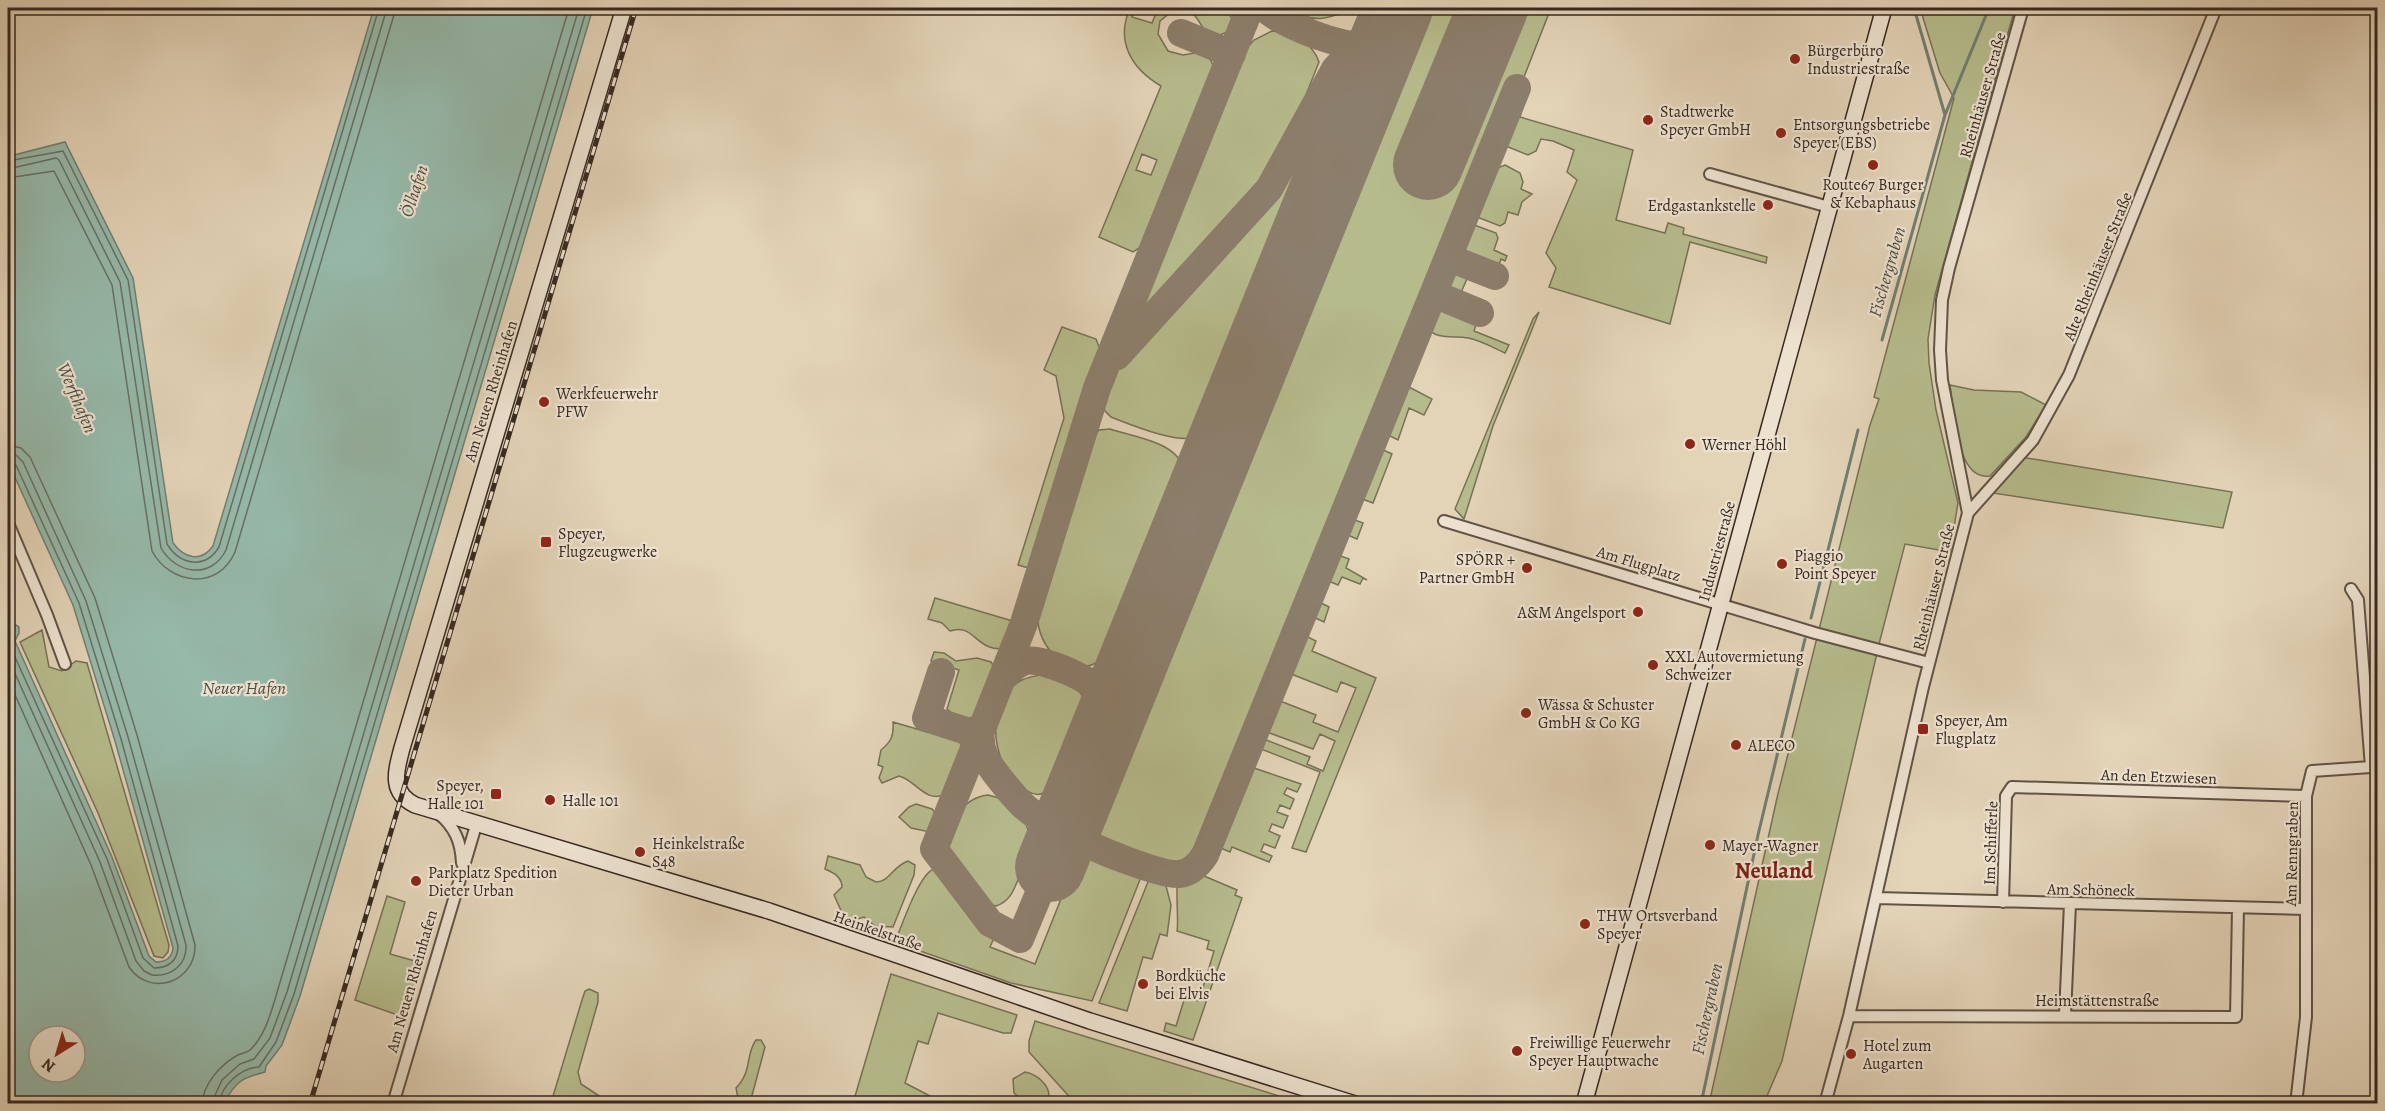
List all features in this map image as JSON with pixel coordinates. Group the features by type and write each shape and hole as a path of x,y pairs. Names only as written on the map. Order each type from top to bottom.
{"street":[{"name":"Am Neuen Rheinhafen","path":"396,785 402,748 624,8"},
{"name":"Industriestraße","path":"1584,1104 1884,8"},
{"name":"Rheinhäuser Straße","path":"1825,1104 1849,1016 1929,663 1968,513 1942,380 1940,350 1942,300 2023,8"},
{"name":"Alte Rheinhäuser Straße","path":"1968,513 2033,440 2070,375 2216,8"},
{"path":"1710,174 1829,207"},
{"name":"Am Flugplatz","path":"1444,521 1929,663"},
{"path":"8,523 38,593 64,664"},
{"name":"Am Renngraben","path":"2296,1104 2306,1017 2306,796 2312,771 2371,767 2358,600 2351,590"},
{"name":"Heinkelstraße","path":"396,785 402,796 409,802 433,810 761,909 1043,1006 1354,1104"},
{"name":"An den Etzwiesen","path":"2012,787 2306,796"},
{"name":"Im Schifferle","path":"2003,902 2006,796 2012,787"},
{"name":"Am Neuen Rheinhafen","path":"433,810 452,826 458,837 463,869"},
{"name":"Am Neuen Rheinhafen","path":"393,1104 477,822"},
{"name":"Am Schöneck","path":"1876,898 2305,909"},
{"path":"2065,1014 2070,904"},
{"name":"Heimstättenstraße","path":"1849,1016 2065,1014 2236,1017 2238,908"}],"shaded area":[{"path":"1130,8 1134,8 1132,17 1152,23 1158,8 1225,8 1235,23 1232,30 1213,38 1207,34 1198,19 1190,12 1174,10 1160,21 1158,34 1168,51 1183,55 1206,51 1216,71 1144,245 1133,252 1099,237 1161,86 1134,63 1126,43 1124,32","holes":["1142,154 1157,160 1151,175 1136,170"]},
{"path":"1287,8 1356,8 1329,17 1313,18"},
{"path":"1425,8 1551,8 1522,82 1514,80 1201,850 1185,866 1163,864 1132,855 1104,842 1095,835 1091,828"},
{"path":"1920,8 2015,8 1935,295 1928,339 1936,410 1958,503 1950,552 1905,544 1880,640 1782,1061 1764,1103 1709,1104 1777,798 1870,425 1879,399 1874,397 1954,98 1940,73"},
{"path":"1272,31 1287,33 1300,39 1312,49 1319,62 1285,148 1266,182 1160,299 1148,306 1143,302 1142,295 1240,56 1254,40"},
{"path":"1526,83 1529,84 1520,117 1633,150 1616,220 1665,233 1668,223 1684,228 1683,234 1767,257 1766,263 1690,242 1670,324 1549,287 1556,268 1546,253 1577,180 1567,172 1574,150 1553,141 1541,139 1536,151 1528,155 1501,144"},
{"path":"1333,94 1337,96 1198,435 1191,438 1169,436 1111,417 1105,411 1102,403 1114,375 1131,350 1276,192"},
{"path":"1505,165 1520,173 1523,182 1521,189 1532,194 1522,202 1518,215 1508,212 1505,223 1500,226 1472,215 1490,171"},
{"path":"1469,223 1496,233 1498,238 1494,250 1507,256 1505,261 1501,259 1497,270 1459,252"},
{"path":"1456,268 1469,274 1459,297 1449,294 1443,286 1450,270"},
{"path":"1439,303 1478,318 1474,331 1509,345 1505,353 1473,339 1440,336 1431,331 1427,327"},
{"path":"1539,312 1493,426 1464,519 1455,509 1533,319"},
{"path":"1062,327 1096,339 1101,352 1032,569 1018,565 1064,418 1056,376 1044,370"},
{"path":"1950,385 1974,390 2021,392 2046,405 2026,437 1990,476 1979,475 1970,468 1963,456 1955,426"},
{"path":"1407,386 1432,399 1424,415 1409,408 1398,440 1388,435 1387,426 1402,388"},
{"path":"1110,429 1155,442 1166,448 1175,454 1184,473 1111,652 1091,665 1071,666 1054,655 1047,647 1039,629 1038,619 1092,438 1099,430"},
{"path":"1381,449 1392,454 1373,503 1357,497 1376,452"},
{"path":"2021,457 2232,492 2223,528 1993,493"},
{"path":"1349,518 1363,523 1357,539 1343,533"},
{"path":"1335,554 1349,559 1346,568 1367,580 1363,578 1360,584 1342,577 1338,585 1324,579"},
{"path":"935,598 1016,622 1007,648 989,647 965,631 958,629 950,631 942,623 928,619"},
{"path":"1315,600 1329,607 1324,622 1309,615"},
{"path":"42,630 49,667 62,671 76,661 87,663 169,945 168,952 163,958 154,956 98,813 20,642"},
{"path":"1302,634 1316,641 1312,651 1376,678 1306,852 1292,848 1320,772 1256,747 1261,738 1310,757 1307,764 1323,771 1335,741 1320,734 1313,749 1267,732 1264,727 1275,699 1316,715 1313,722 1338,732 1356,688 1341,682 1337,692 1286,672"},
{"path":"934,652 944,653 956,661 977,658 991,662 997,672 979,713 971,718 958,718 947,709 959,670 931,661"},
{"path":"1044,674 1067,681 1074,686 1083,698 1085,714 1058,777 1052,787 1037,795 1019,784 1001,760 996,722 1004,697 1011,687 1024,679"},
{"path":"893,722 927,732 947,732 959,738 963,754 946,794 932,796 926,794 899,776 882,783 879,778 883,767 878,765 881,750 891,738"},
{"path":"1248,766 1301,784 1297,792 1287,788 1284,794 1294,799 1290,809 1280,805 1277,812 1288,816 1283,828 1272,824 1269,831 1280,836 1275,848 1264,844 1261,851 1272,856 1269,862 1232,847 1230,852 1216,846"},
{"path":"988,795 1005,801 1019,814 1030,839 1030,848 1014,890 1009,898 996,906 983,900 967,883 953,863 949,845 952,825 962,808 978,797"},
{"path":"916,804 932,809 937,815 937,820 930,832 911,828 899,817 909,807"},
{"path":"1086,853 1116,860 1132,868 1141,877 1092,1001 1011,983 900,944 897,937 912,899 923,879 934,869 945,876 994,938 990,947 1035,964 1077,859"},
{"path":"828,856 860,865 866,877 876,882 884,880 908,861 915,865 914,875 893,927 875,926 864,917 854,920 843,915 834,895 842,887 842,883 837,875 825,869"},
{"path":"1197,873 1237,890 1235,895 1242,898 1193,1040 1164,1031 1166,1023 1176,1026 1185,997 1199,1001 1214,951 1207,949 1209,941 1177,931 1178,881"},
{"path":"1154,878 1165,882 1171,905 1167,936 1160,934 1152,959 1143,957 1127,1011 1099,1003 1148,882"},
{"path":"387,896 405,902 390,954 422,963 406,1018 355,1000"},
{"path":"891,974 1017,1015 1011,1033 1003,1033 938,1013 928,1044 918,1041 905,1083 934,1098 935,1103 853,1103"},
{"path":"589,989 598,993 598,1002 578,1072 581,1084 610,1103 551,1103 585,991"},
{"path":"1035,1021 1302,1103 1244,1103 1229,1099 1227,1104 1075,1103 1029,1052 1029,1041"},
{"path":"756,1040 761,1040 765,1047 750,1103 739,1103 736,1088 745,1075"},
{"path":"1025,1072 1037,1077 1047,1087 1049,1096 1045,1103 1022,1100 1014,1093 1013,1079"}],"water":[{"name":"Neuer Hafen","path":"374,8 593,8 300,996 282,1045 266,1066 265,1072 240,1081 224,1103 8,1103 8,620 19,627 15,641 112,857 149,956 156,962 168,959 173,948 115,741 73,605 8,462 8,152 10,156 65,142 133,278 173,543 187,555 198,556 213,546"}],"waterway":[{"path":"1914,8 1945,115"},
{"name":"Fischergraben","path":"1882,340 1945,115 1989,8"},
{"name":"Fischergraben","path":"1811,618 1858,430"},
{"name":"Fischergraben","path":"1701,1104 1758,835 1805,639"}],"taxiway":[{"path":"1050,867 1020,939 990,923 934,849 1024,623 1097,388 1250,8"},
{"path":"1265,8 1273,15 1313,34 1342,43 1366,45"},
{"path":"1117,356 1269,189 1335,69 1342,61 1381,33 1394,17"},
{"path":"1181,33 1232,54"},
{"path":"1341,43 1355,56 1362,70 1363,86 1360,104"},
{"path":"1073,810 1070,823 1077,838 1143,866 1179,874 1194,867 1205,855 1517,88"},
{"path":"1449,258 1495,276"},
{"path":"1434,294 1480,313"},
{"path":"1004,677 1016,665 1026,661 1044,663 1068,671 1091,683 1104,695 1108,706 1107,726"},
{"path":"1093,683 1114,680 1131,667"},
{"path":"941,672 926,718 979,735"},
{"path":"981,730 981,746 986,759 1013,794 1030,811 1047,818 1057,816 1078,797"}],"runway":[{"path":"1050,867 1398,8"},
{"path":"1428,165 1493,8"}],"railway":[{"path":"310,1104 636,8"}],"place":[{"name":"Bürgerbüro Industriestraße","path":"1795,59"},
{"name":"Stadtwerke Speyer GmbH","path":"1648,120"},
{"name":"Entsorgungsbetriebe Speyer (EBS)","path":"1781,133"},
{"name":"Route67 Burger & Kebaphaus","path":"1873,165"},
{"name":"Erdgastankstelle","path":"1768,205"},
{"name":"Werkfeuerwehr PFW","path":"544,402"},
{"name":"Werner Höhl","path":"1690,444"},
{"name":"Speyer, Flugzeugwerke","path":"546,542"},
{"name":"Piaggio Point Speyer","path":"1782,564"},
{"name":"SPÖRR + Partner GmbH","path":"1527,568"},
{"name":"A&M Angelsport","path":"1638,612"},
{"name":"XXL Autovermietung Schweizer","path":"1653,665"},
{"name":"Wässa & Schuster GmbH & Co KG","path":"1526,713"},
{"name":"Speyer, Am Flugplatz","path":"1923,729"},
{"name":"ALECO","path":"1736,745"},
{"name":"Speyer, Halle 101","path":"496,794"},
{"name":"Halle 101","path":"550,800"},
{"name":"Mayer-Wagner","path":"1710,845"},
{"name":"Heinkelstraße S48","path":"640,852"},
{"name":"Parkplatz Spedition Dieter Urban","path":"416,881"},
{"name":"THW Ortsverband Speyer","path":"1585,924"},
{"name":"Bordküche bei Elvis","path":"1143,984"},
{"name":"Freiwillige Feuerwehr Speyer Hauptwache","path":"1517,1051"},
{"name":"Hotel zum Augarten","path":"1851,1054"}],"district":[{"name":"Neuland","path":"1774,870"}],"water label":[{"name":"Ölhafen","path":"414,191"},
{"name":"Werfthafen","path":"77,398"}]}
